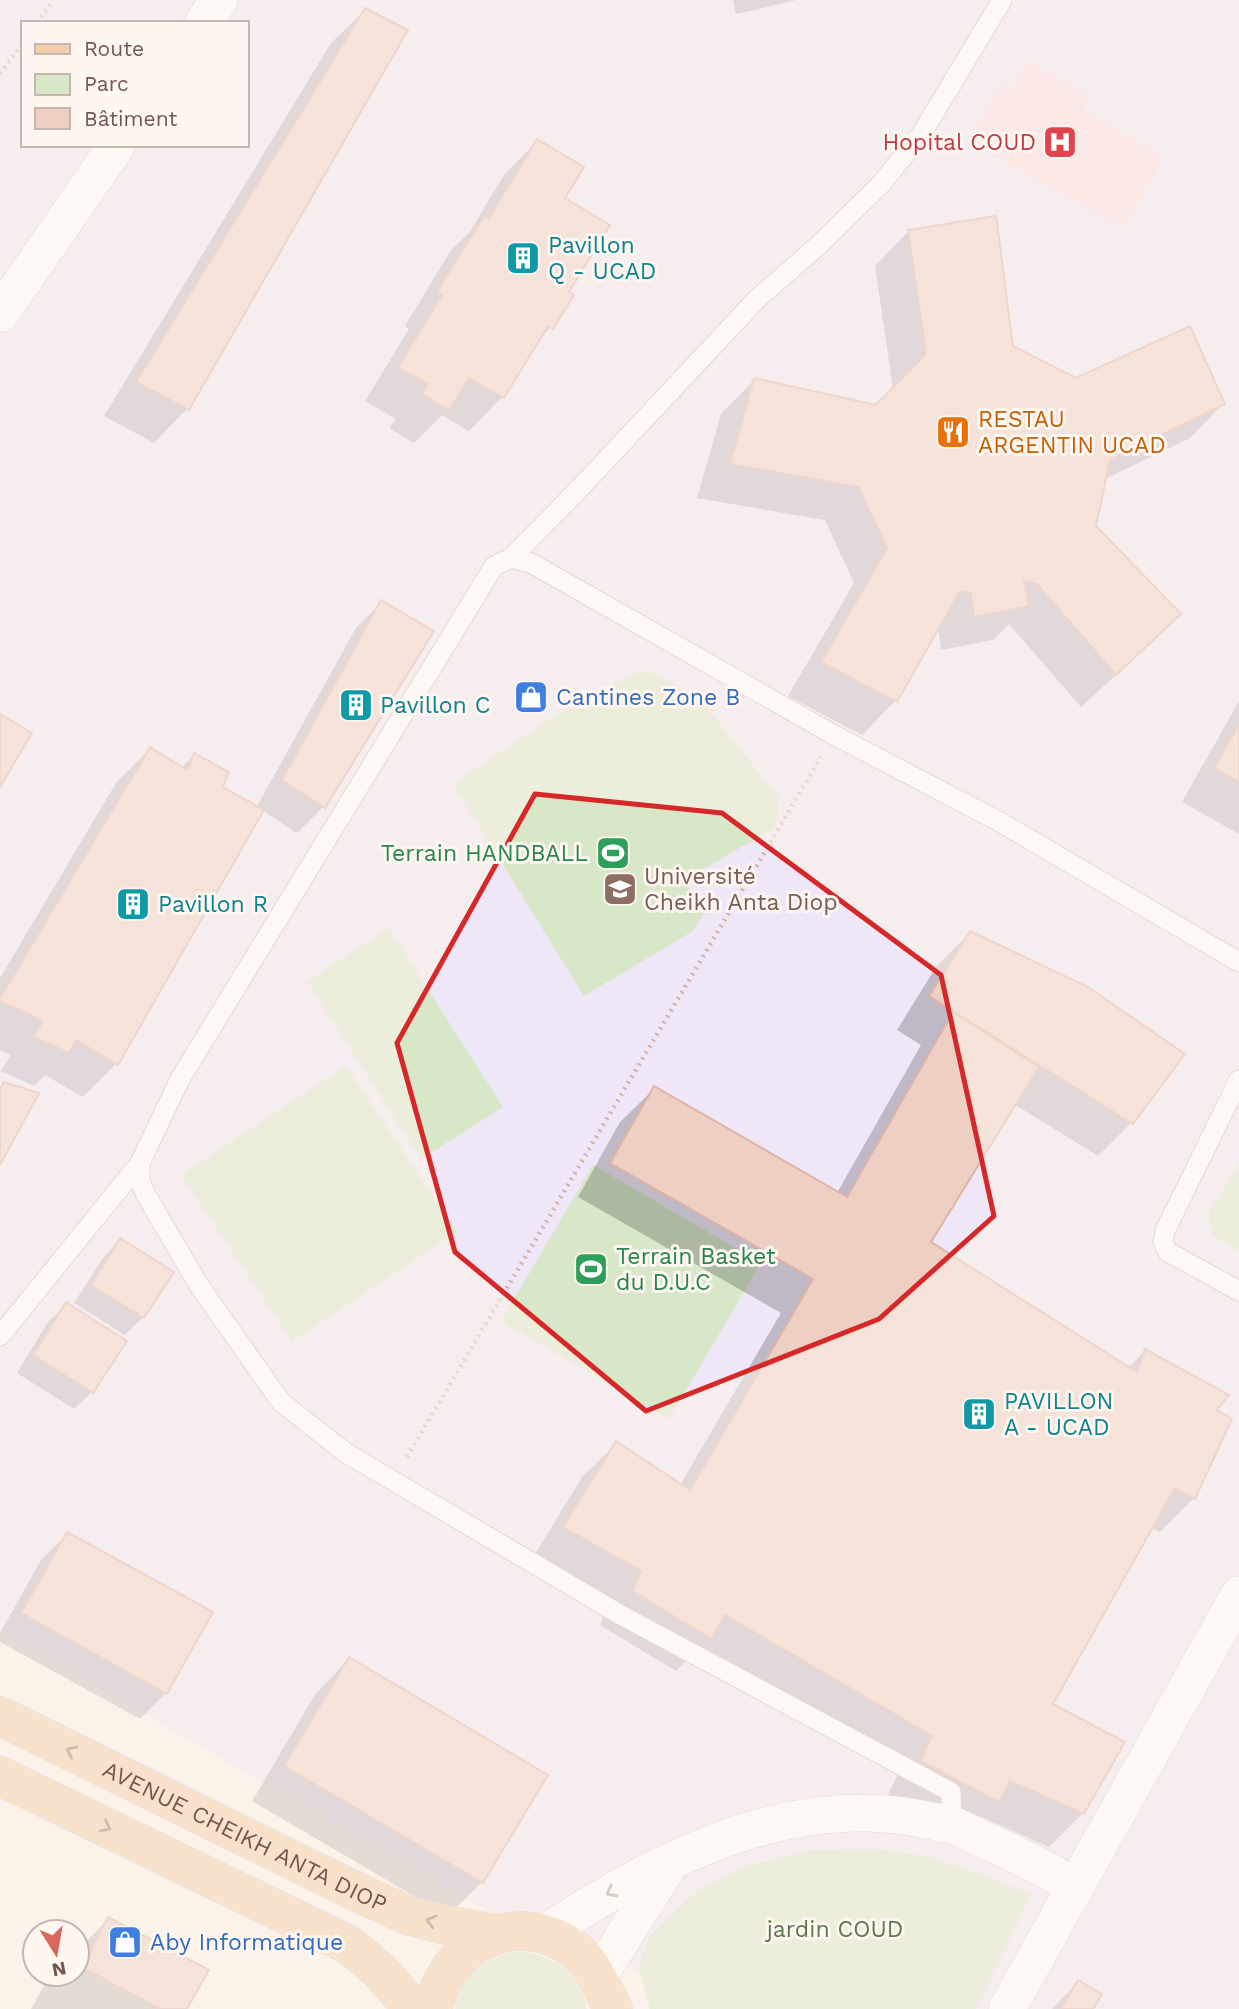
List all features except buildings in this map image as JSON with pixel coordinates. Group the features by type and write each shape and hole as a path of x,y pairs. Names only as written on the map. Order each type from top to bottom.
{"main road":[{"name":"AVENUE CHEIKH ANTA DIOP","path":"0,1716 360,1894 410,1916 498,1934"},
{"path":"0,1776 349,1945 379,1970 414,2009"},
{"path":"433,2009 440,1983 457,1959 483,1939 524,1931 544,1934 567,1944 579,1953 606,1997"}],"street":[{"path":"0,314 116,147"},
{"path":"1007,2009 1239,1595"},
{"path":"544,1934 596,1900 671,1861 768,1826 844,1813 897,1814 952,1825 1044,1867 1076,1887"},
{"path":"606,1997 671,1861"}],"lane":[{"path":"0,1336 140,1163 180,1079 494,566 511,558 757,299 820,244 882,183 922,133 1002,0"},
{"path":"511,558 531,563 834,735 1000,822 1239,962"},
{"path":"1239,1080 1165,1231 1164,1242 1168,1252 1239,1291"},
{"path":"140,1163 140,1181 145,1195 200,1287 281,1402 346,1453 619,1615 951,1793 952,1825"}],"path":[{"path":"38,21 53,0"},
{"path":"0,74 21,46"},
{"path":"393,1480 834,735"}],"highlighted area":[{"path":"535,794 722,813 941,975 994,1216 879,1319 646,1411 455,1252 397,1043"}],"shaded area":[{"name":"Université Cheikh Anta Diop","path":"0,0 1239,0 1239,2009 650,2009 639,1970 484,1909 0,1632"},
{"name":"Hopital COUD","path":"1028,61 1090,96 1083,110 1165,157 1123,229 977,147 983,138 972,132 1001,82 1012,88"}],"green space":[{"name":"Terrain HANDBALL","path":"646,670 697,696 779,798 776,827 684,880 705,912 693,931 584,996 453,784 570,706"},
{"path":"389,929 503,1107 421,1159 307,981"},
{"path":"346,1066 457,1232 292,1341 181,1175"},
{"path":"1239,1164 1239,1251 1213,1235 1209,1213"},
{"path":"593,1165 761,1263 669,1419 501,1321"},
{"name":"jardin COUD","path":"877,1849 929,1857 1031,1895 975,2009 650,2009 639,1970 648,1937 695,1893 748,1866 813,1850"},
{"path":"517,1952 542,1956 563,1967 578,1985 587,2009 455,2009 463,1986 476,1970 495,1958"}],"place":[{"name":"Hopital COUD","path":"1060,142"},
{"name":"Pavillon Q - UCAD","path":"523,258"},
{"name":"RESTAU ARGENTIN UCAD","path":"953,432"},
{"name":"Cantines Zone B","path":"531,697"},
{"name":"Pavillon C","path":"356,705"},
{"name":"Terrain HANDBALL","path":"613,853"},
{"name":"Université Cheikh Anta Diop","path":"620,889"},
{"name":"Pavillon R","path":"133,904"},
{"name":"Terrain Basket du D.U.C","path":"591,1269"},
{"name":"PAVILLON A - UCAD","path":"979,1414"},
{"name":"Aby Informatique","path":"125,1942"}]}
